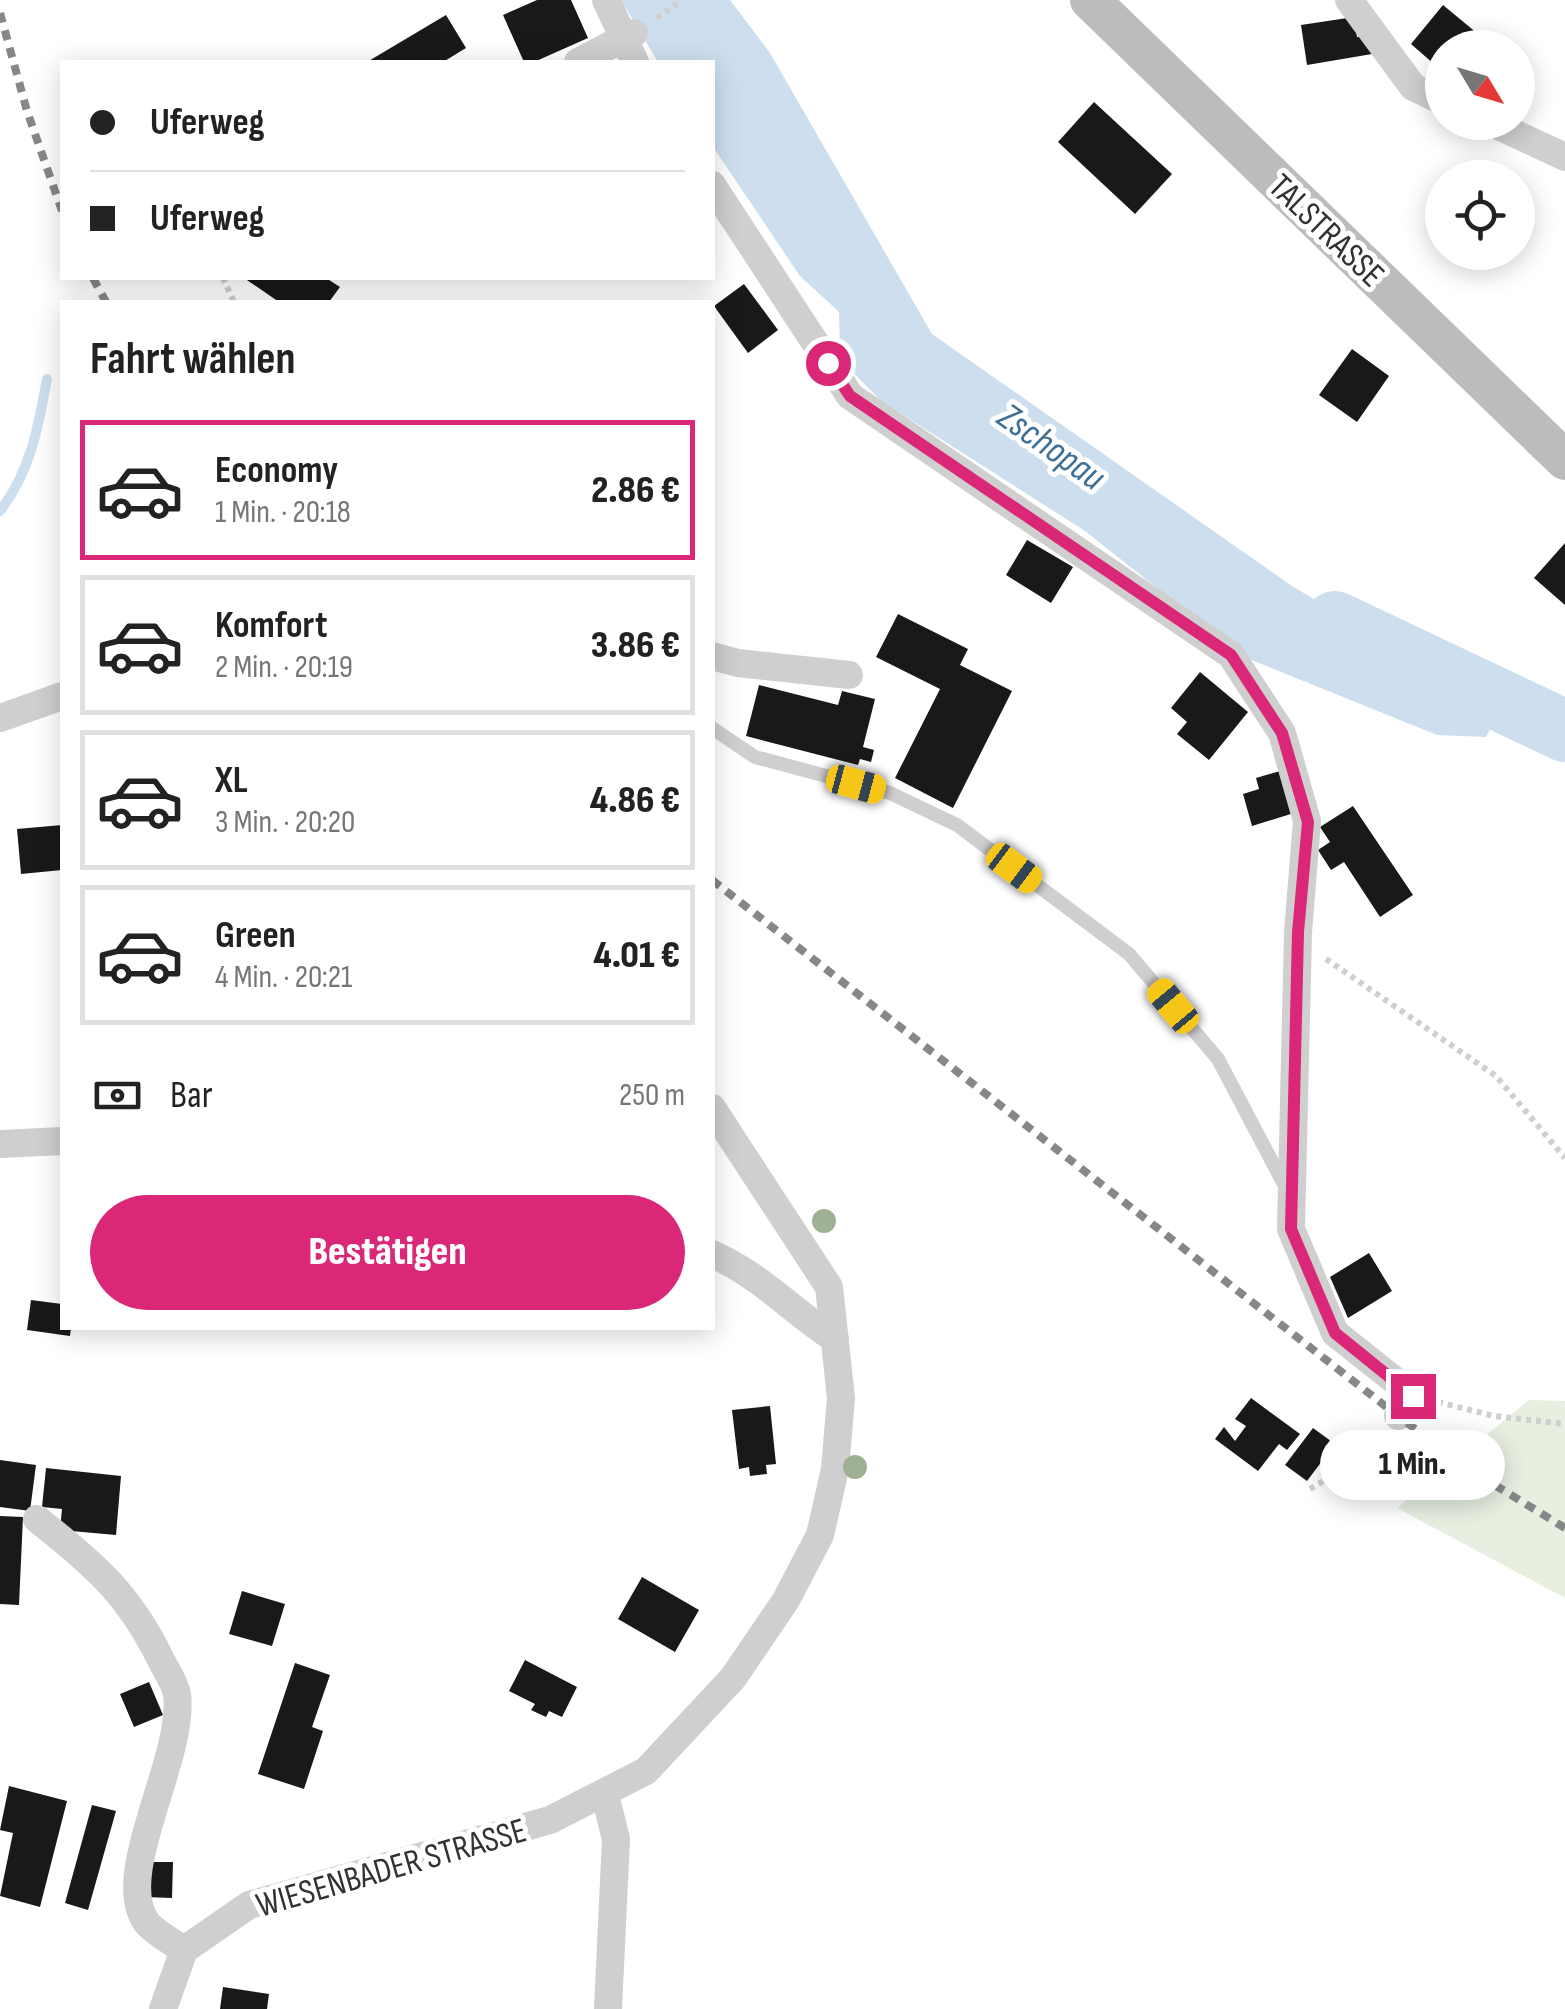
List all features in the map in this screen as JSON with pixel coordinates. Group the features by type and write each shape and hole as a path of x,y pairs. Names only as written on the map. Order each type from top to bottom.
{"main road":[{"name":"TALSTRASSE","path":"1090,0 1565,460"}],"street":[{"path":"585,60 631,46 606,0"},
{"path":"1349,0 1413,88 1425,93"},
{"path":"1529,140 1565,157"},
{"path":"715,191 850,396 1231,655 1282,733 1308,822 1298,932 1291,1229 1335,1333 1405,1406"},
{"path":"715,657 738,664 848,676"},
{"path":"0,718 60,697"},
{"name":"WIESENBADER STRASSE","path":"184,1950 248,1905 550,1820 646,1772 733,1678 786,1600 820,1535 835,1468 841,1398 830,1287 715,1113"},
{"path":"0,1144 60,1140"},
{"path":"715,1255 748,1270 796,1314 836,1339"},
{"path":"36,1520 112,1580 148,1633 177,1693 168,1772 138,1856 135,1888 146,1922 184,1950 162,2009"},
{"path":"605,1794 616,1839 608,2009"}],"lane":[{"path":"715,730 755,757 890,792 957,825 1128,954 1218,1059 1290,1195"}],"path":[{"path":"1298,932 1342,973 1496,1076 1565,1158"},
{"path":"1310,1489 1367,1451 1405,1406 1565,1424"}],"shaded area":[{"path":"1529,1400 1565,1401 1565,1598 1397,1508"}],"water":[{"path":"621,0 730,0 770,53 932,334 1292,586 1501,710 1486,737 1437,735 1244,657 1085,531 881,401 840,359 839,312 800,276 715,150 715,60 657,60"}],"building":[{"path":"537,0 571,0 588,38 538,60 523,60 503,15"},
{"path":"1443,5 1473,30 1425,30 1425,56 1411,44"},
{"path":"446,15 466,48 446,60 370,60"},
{"path":"1354,17 1357,37 1369,35 1372,54 1307,65 1301,25"},
{"path":"1094,102 1172,174 1135,214 1058,142"},
{"path":"247,280 329,280 340,287 330,300 276,300"},
{"path":"744,284 778,330 748,353 715,305"},
{"path":"1352,349 1389,376 1357,422 1319,395"},
{"path":"1027,540 1073,567 1051,603 1006,575"},
{"path":"1565,543 1565,605 1534,578"},
{"path":"898,614 968,649 960,665 1012,691 953,808 895,778 940,689 876,657"},
{"path":"1200,672 1248,712 1209,760 1177,734 1187,722 1171,708"},
{"path":"759,685 838,705 842,691 875,699 863,747 874,750 871,762 860,759 858,765 746,736"},
{"path":"1280,771 1294,813 1252,826 1243,794 1259,789 1256,778"},
{"path":"1353,806 1413,895 1380,917 1344,862 1331,870 1318,850 1330,842 1320,827"},
{"path":"60,825 60,870 21,874 17,829"},
{"path":"1369,1253 1392,1291 1348,1318 1330,1277"},
{"path":"31,1300 60,1304 60,1330 71,1330 70,1336 27,1330"},
{"path":"1251,1398 1300,1434 1287,1450 1279,1444 1258,1471 1215,1439 1224,1427 1235,1441 1246,1426 1235,1419"},
{"path":"770,1406 776,1464 766,1465 767,1474 750,1476 749,1467 739,1469 732,1410"},
{"path":"1313,1428 1335,1444 1307,1481 1285,1465"},
{"path":"0,1460 36,1465 30,1511 0,1507"},
{"path":"46,1468 121,1476 116,1535 60,1530 62,1509 42,1507"},
{"path":"0,1516 23,1517 19,1605 0,1604"},
{"path":"642,1577 699,1610 675,1652 618,1619"},
{"path":"242,1591 285,1604 272,1646 229,1634"},
{"path":"525,1660 577,1687 562,1717 549,1711 546,1717 531,1710 535,1704 509,1691"},
{"path":"295,1663 330,1675 312,1727 323,1731 304,1789 258,1774"},
{"path":"149,1682 163,1715 134,1727 120,1694"},
{"path":"9,1786 67,1801 40,1907 0,1896 13,1833 0,1830"},
{"path":"92,1805 116,1811 88,1910 65,1903"},
{"path":"144,1862 173,1862 172,1898 144,1897"},
{"path":"223,1987 269,1994 267,2009 220,2009"}],"waterway":[{"path":"0,511 26,464 47,379"},
{"name":"Zschopau","path":"1335,622 1565,731"}],"railway":[{"path":"0,13 27,111 60,205"},
{"path":"94,280 105,300"},
{"path":"715,882 1398,1416 1467,1468 1565,1528"}],"route":[{"path":"828,363 850,396 1231,655 1282,733 1308,822 1298,932 1291,1229 1335,1333 1413,1396"}]}
